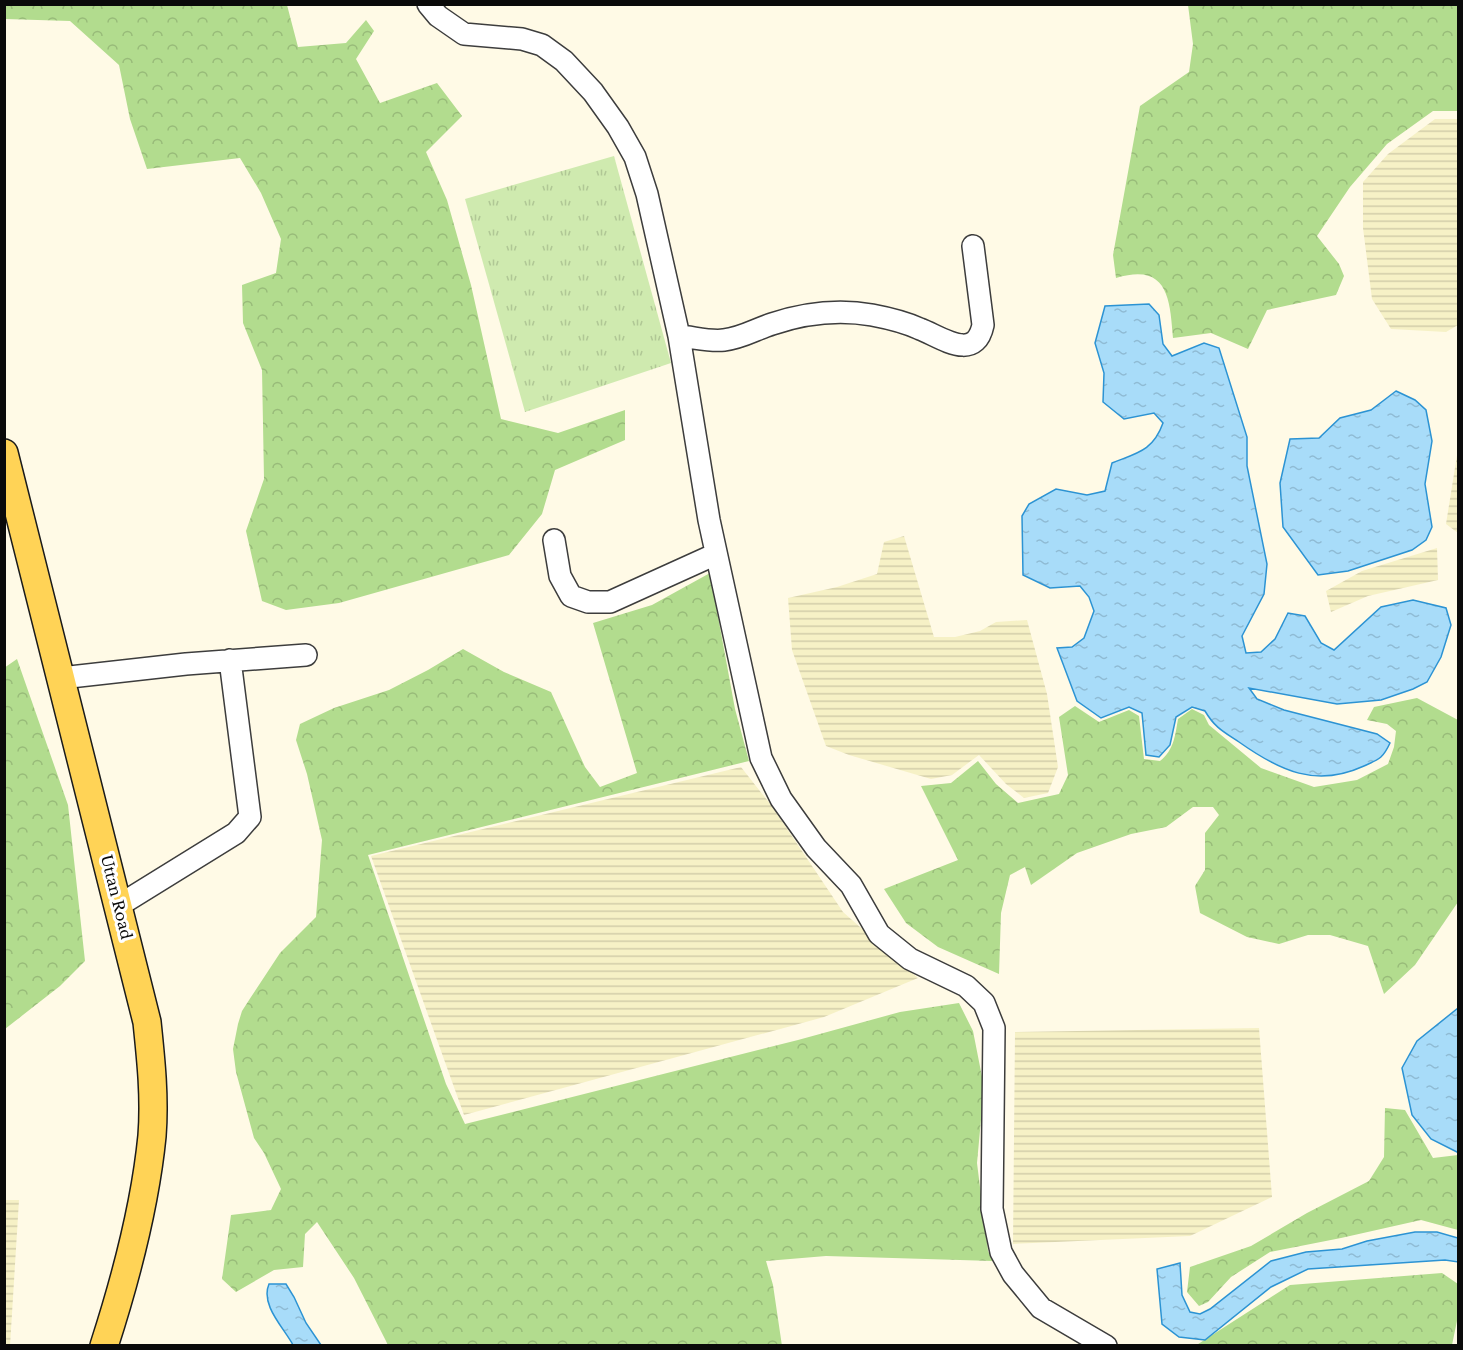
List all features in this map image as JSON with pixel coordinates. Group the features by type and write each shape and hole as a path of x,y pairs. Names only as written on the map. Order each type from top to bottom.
{"main road":[{"name":"Uttan Road","path":"4,453 147,1022 153,1071 152,1135 143,1198 114,1316 104,1346"}],"street":[{"path":"428,4 438,16 464,34 522,39 542,45 564,61 593,92 618,127 635,157 647,194 679,336 709,520 761,758 781,798 816,848 850,885 879,934 910,959 966,986 984,1003 993,1028 992,1209 1001,1252 1013,1274 1041,1308 1106,1346"},
{"path":"679,336 721,340 739,337 800,316 830,311 890,318 920,328 950,343 960,345 972,343 980,338 983,325 973,246"},
{"path":"554,540 560,576 571,596 588,602 610,602 716,554"},
{"path":"61,678 306,654"},
{"path":"118,906 236,833 250,817 230,660"}],"shaded area":[{"path":"1435,119 1458,119 1458,325 1446,332 1391,329 1372,299 1363,228 1363,182 1388,154"},
{"path":"1458,449 1458,533 1446,524"},
{"path":"904,536 934,637 955,637 980,631 996,622 1027,620 1047,694 1058,767 1048,793 1024,798 1006,784 979,755 952,775 931,779 826,746 792,650 788,598 837,587 877,574 884,542"},
{"path":"1437,548 1438,580 1368,596 1331,612 1326,591 1362,571"},
{"path":"741,767 771,805 843,912 918,978 824,1017 464,1115 371,856"},
{"path":"1259,1028 1272,1197 1190,1236 1013,1244 1015,1032"},
{"path":"5,1200 19,1200 10,1346 4,1345"}],"green space":[{"path":"5,5 287,5 298,47 346,43 366,20 374,31 356,59 380,103 437,83 462,116 426,152 447,200 471,285 501,419 558,433 625,410 625,440 555,470 542,514 509,555 339,603 286,610 262,601 246,531 264,479 262,370 243,323 242,285 276,273 281,239 261,193 240,158 147,169 130,119 119,65 70,21 5,19"},
{"path":"1188,5 1458,5 1458,111 1433,111 1387,144 1350,187 1317,236 1339,264 1344,276 1336,295 1267,310 1248,349 1211,333 1173,338 1170,310 1163,287 1146,275 1133,274 1116,278 1113,255 1140,106 1189,72 1193,44"},
{"path":"614,156 671,363 525,412 465,199"},
{"path":"710,573 735,709 749,761 368,855 446,1084 465,1124 900,1012 959,1003 973,1031 984,1087 977,1163 988,1251 993,1261 826,1256 766,1261 773,1285 782,1346 388,1345 354,1278 317,1222 305,1234 303,1267 274,1270 236,1292 222,1279 231,1215 271,1210 281,1189 264,1153 254,1138 236,1072 233,1049 238,1024 242,1011 280,953 316,917 322,840 307,774 296,740 300,724 334,708 389,690 463,649 504,672 551,692 585,767 600,787 637,773 593,623 652,605"},
{"path":"17,659 68,805 85,961 60,986 5,1029 4,668"},
{"path":"1417,698 1458,720 1458,902 1415,965 1384,994 1368,946 1330,935 1308,935 1279,944 1247,937 1200,913 1195,886 1205,870 1205,833 1219,815 1213,807 1193,807 1166,827 1131,834 1077,853 1031,885 1025,867 1010,875 1001,913 999,974 938,947 906,923 884,889 958,860 921,786 951,783 978,761 996,784 1018,803 1059,794 1068,775 1059,717 1075,706 1099,722 1129,710 1139,716 1144,759 1160,761 1171,747 1178,719 1192,709 1204,715 1209,725 1261,768 1314,787 1357,780 1388,764 1394,747 1396,731 1387,724 1367,720 1374,707"},
{"path":"1385,1108 1405,1110 1433,1158 1458,1155 1458,1230 1421,1220 1270,1252 1231,1277 1208,1302 1199,1306 1187,1292 1190,1267 1251,1246 1307,1213 1369,1181 1384,1157"},
{"path":"1442,1273 1458,1284 1458,1316 1452,1345 1195,1346 1290,1285"}],"water":[{"path":"1149,304 1159,315 1163,344 1172,356 1204,343 1219,348 1247,437 1247,466 1267,564 1264,594 1242,636 1246,653 1261,652 1275,639 1288,613 1305,616 1321,643 1334,650 1381,607 1413,600 1446,608 1451,625 1441,657 1427,682 1413,689 1381,700 1337,704 1249,688 1257,699 1284,710 1377,734 1390,743 1383,755 1374,762 1330,776 1299,773 1269,761 1254,752 1220,729 1205,711 1192,707 1176,717 1170,745 1159,757 1146,755 1142,713 1129,707 1101,718 1077,701 1057,648 1072,647 1084,638 1094,611 1089,597 1080,586 1050,588 1023,575 1022,516 1029,504 1056,489 1087,495 1105,491 1112,463 1143,450 1159,432 1163,423 1154,413 1124,419 1103,402 1104,373 1095,343 1105,306"},
{"path":"1396,391 1415,400 1426,410 1432,441 1425,484 1432,527 1426,540 1412,550 1348,571 1318,575 1283,527 1280,483 1290,439 1319,438 1340,418 1371,410"},
{"path":"1458,1008 1457,1152 1431,1139 1412,1115 1402,1068 1417,1041"},
{"path":"1415,1232 1437,1232 1458,1238 1458,1262 1445,1260 1308,1269 1271,1287 1205,1340 1179,1337 1162,1324 1157,1269 1180,1263 1182,1295 1190,1312 1200,1314 1210,1309 1271,1261 1306,1252 1342,1249 1367,1241"},
{"path":"269,1284 286,1284 306,1323 321,1345 293,1345 270,1308 267,1292"}]}
